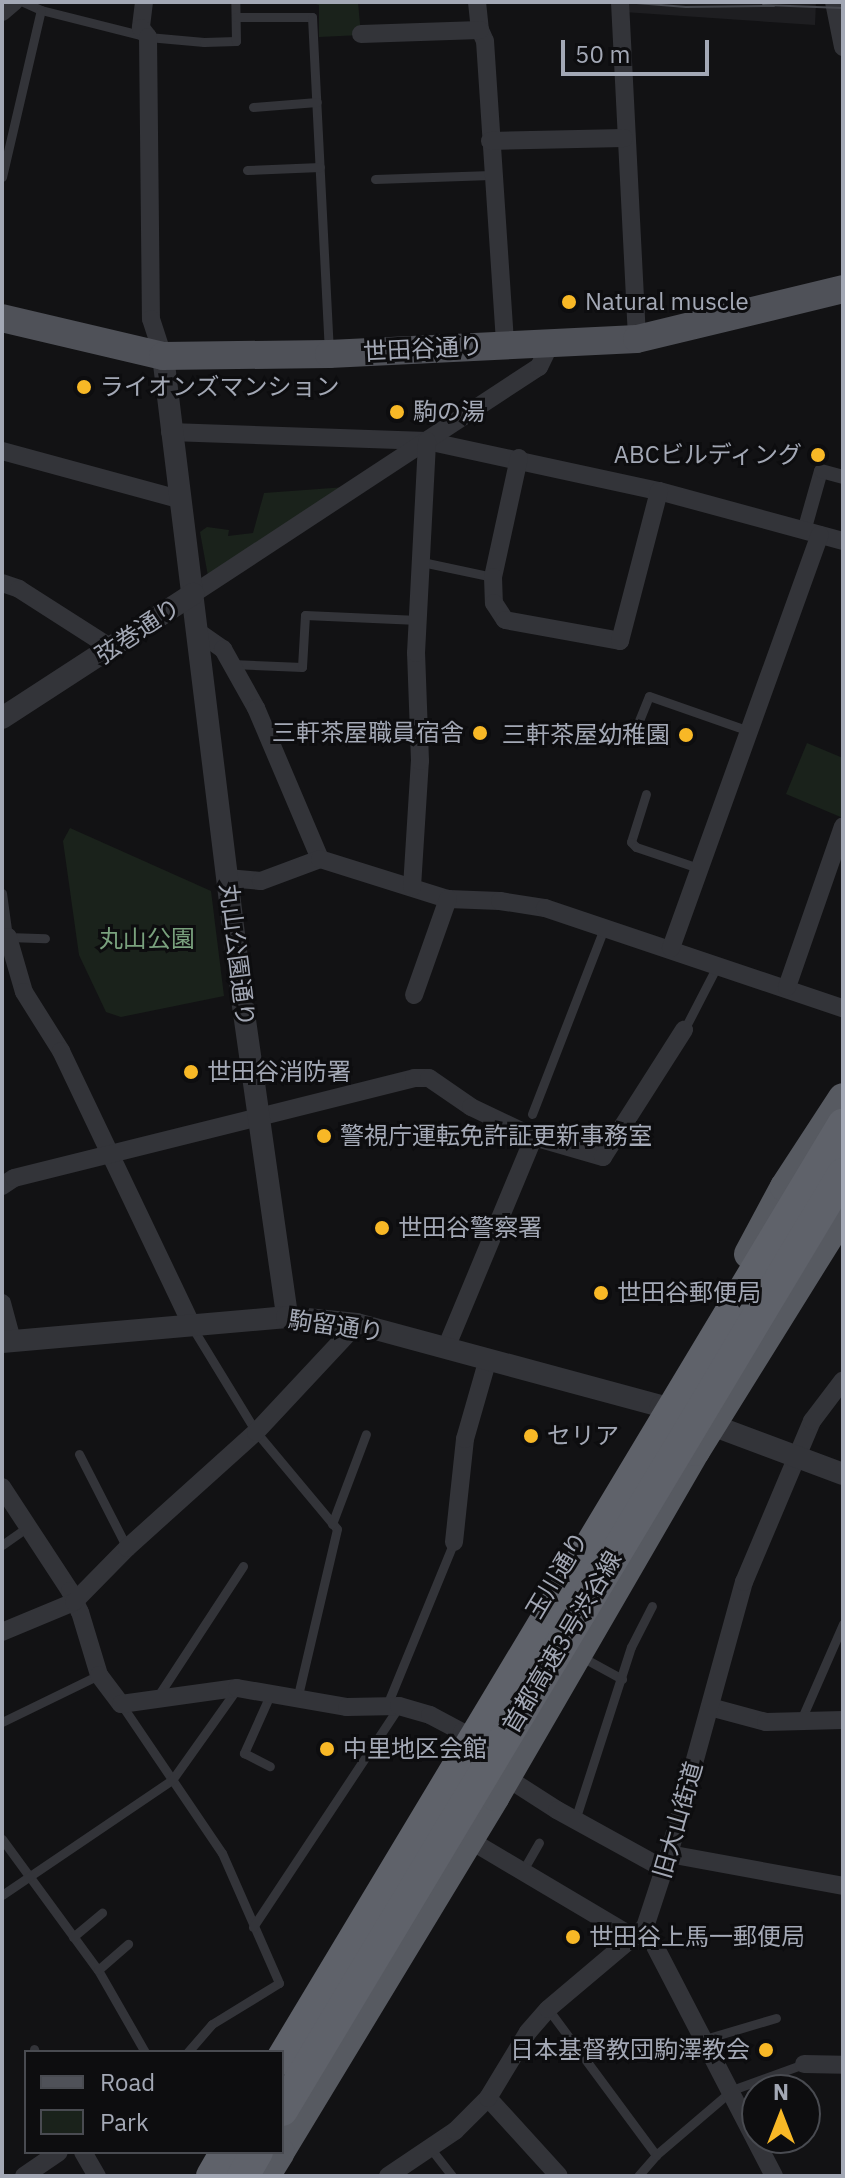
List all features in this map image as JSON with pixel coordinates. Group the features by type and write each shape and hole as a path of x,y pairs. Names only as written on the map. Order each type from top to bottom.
{"highway":[{"name":"玉川通り","path":"273,2050 661,1406 785,1187 843,1098"},
{"name":"首都高速3号渋谷線","path":"284,2056 843,1125"},
{"name":"首都高速3号渋谷線","path":"284,2107 843,1174"},
{"path":"284,2145 712,1425 843,1213"},
{"path":"198,2176 211,2154"},
{"path":"212,2176 225,2154"},
{"path":"243,2176 256,2154"},
{"path":"265,2176 279,2154"}],"main road":[{"name":"世田谷通り","path":"2,318 163,356 329,354 637,339 693,328 843,289"}],"street":[{"path":"2,12 14,2"},
{"path":"144,2 141,28 148,37 151,319 163,356"},
{"path":"477,2 480,30 485,41 491,175 505,346"},
{"path":"620,2 624,138 637,339"},
{"path":"834,2 843,47"},
{"path":"361,34 480,30"},
{"path":"490,141 624,138"},
{"path":"193,594 543,364 550,344"},
{"name":"弦巻通り","path":"2,718 113,649 193,594 170,432 163,356"},
{"path":"170,432 427,441 519,458 659,491 843,541"},
{"path":"412,887 420,761 418,620 427,441"},
{"path":"2,451 179,499"},
{"path":"519,458 493,577 494,603 505,620 620,641 659,491"},
{"path":"671,948 749,731 812,533 821,471 843,477"},
{"path":"2,583 19,589 113,649"},
{"name":"丸山公園通り","path":"193,594 227,878 287,1317"},
{"path":"197,631 223,649 256,708 320,859"},
{"path":"787,987 843,826"},
{"path":"227,878 261,881 320,859 448,899 500,901 545,908 843,1008"},
{"path":"414,995 448,899"},
{"path":"5,937 24,992 61,1051 192,1326"},
{"path":"2,1186 14,1178 414,1078 429,1078 471,1107 534,1137 603,1157 684,1030"},
{"path":"446,1348 534,1137"},
{"path":"2,1303 7,1341"},
{"name":"駒留通り","path":"7,1341 287,1317 357,1324 661,1406 843,1474"},
{"path":"2,1632 74,1602 127,1548 256,1432 357,1324"},
{"path":"454,1542 465,1439 488,1359"},
{"name":"旧大山街道","path":"639,1932 667,1862 731,1621 794,1458 812,1421 841,1384"},
{"path":"2,1487 74,1602 99,1675 121,1704 237,1688 347,1707 393,1706 430,1715 462,1732 504,1778 575,1820 667,1862 843,1886"},
{"path":"710,1707 766,1722 843,1720"},
{"path":"468,1839 522,1872 639,1932 705,2039 774,2176"},
{"path":"388,2176 455,2131 488,2098 528,2032 548,2009 639,1932"},
{"path":"804,2064 843,2065"},
{"path":"488,2098 559,2176"},
{"path":"24,2176 56,2154"},
{"path":"84,2154 97,2176"}],"lane":[{"path":"23,2 41,10 148,37 236,41 235,2"},
{"path":"2,177 41,10"},
{"path":"236,17 312,17 329,354"},
{"path":"253,107 317,102"},
{"path":"247,170 320,167"},
{"path":"375,179 491,175"},
{"path":"422,562 493,577"},
{"path":"231,664 302,667 305,615 418,620"},
{"path":"632,738 649,696 749,731"},
{"path":"646,794 631,842 636,847 698,868"},
{"path":"2,893 5,937 45,938"},
{"path":"532,1114 605,926"},
{"path":"684,1030 718,964"},
{"path":"192,1326 256,1432 337,1529 297,1700"},
{"path":"332,1524 366,1434"},
{"path":"79,1454 127,1548"},
{"path":"2,1545 28,1527"},
{"path":"253,1927 393,1706 454,1542"},
{"path":"156,1699 243,1566"},
{"path":"575,1820 631,1647 652,1606"},
{"path":"801,1720 843,1624"},
{"path":"577,1655 622,1679"},
{"path":"2,1722 99,1675"},
{"path":"2,1895 172,1780 237,1688"},
{"path":"270,1695 244,1753 270,1766"},
{"path":"121,1704 222,1853 279,1983 212,2024 190,2050"},
{"path":"2,1839 98,1970 144,2050"},
{"path":"522,1872 539,1842"},
{"path":"73,1937 102,1913"},
{"path":"98,1970 128,1944"},
{"path":"548,2009 656,2155"},
{"path":"705,2039 776,2018"},
{"path":"638,2176 656,2155 732,2090 804,2064"},
{"path":"431,2149 452,2176"}],"shaded area":[{"path":"626,2 816,2 815,25 624,12"}],"green space":[{"path":"309,2 358,2 361,35 319,37 319,5"},
{"path":"346,487 208,576 200,532 207,527 229,530 228,536 253,533 264,493"},
{"path":"807,743 843,758 843,818 786,794"},
{"name":"丸山公園","path":"70,828 211,891 224,996 121,1017 106,1012 79,955 63,841"}],"tram line":[{"path":"624,2 686,7 774,6"},
{"path":"763,5 843,8"}],"place":[{"name":"Natural muscle","path":"569,302"},
{"name":"ライオンズマンション","path":"84,387"},
{"name":"駒の湯","path":"397,412"},
{"name":"ABCビルディング","path":"818,455"},
{"name":"三軒茶屋職員宿舎","path":"480,733"},
{"name":"三軒茶屋幼稚園","path":"686,735"},
{"name":"世田谷消防署","path":"191,1072"},
{"name":"警視庁運転免許証更新事務室","path":"324,1136"},
{"name":"世田谷警察署","path":"382,1228"},
{"name":"世田谷郵便局","path":"601,1293"},
{"name":"セリア","path":"531,1436"},
{"name":"中里地区会館","path":"327,1749"},
{"name":"世田谷上馬一郵便局","path":"573,1937"},
{"name":"日本基督教団駒澤教会","path":"766,2050"}]}
